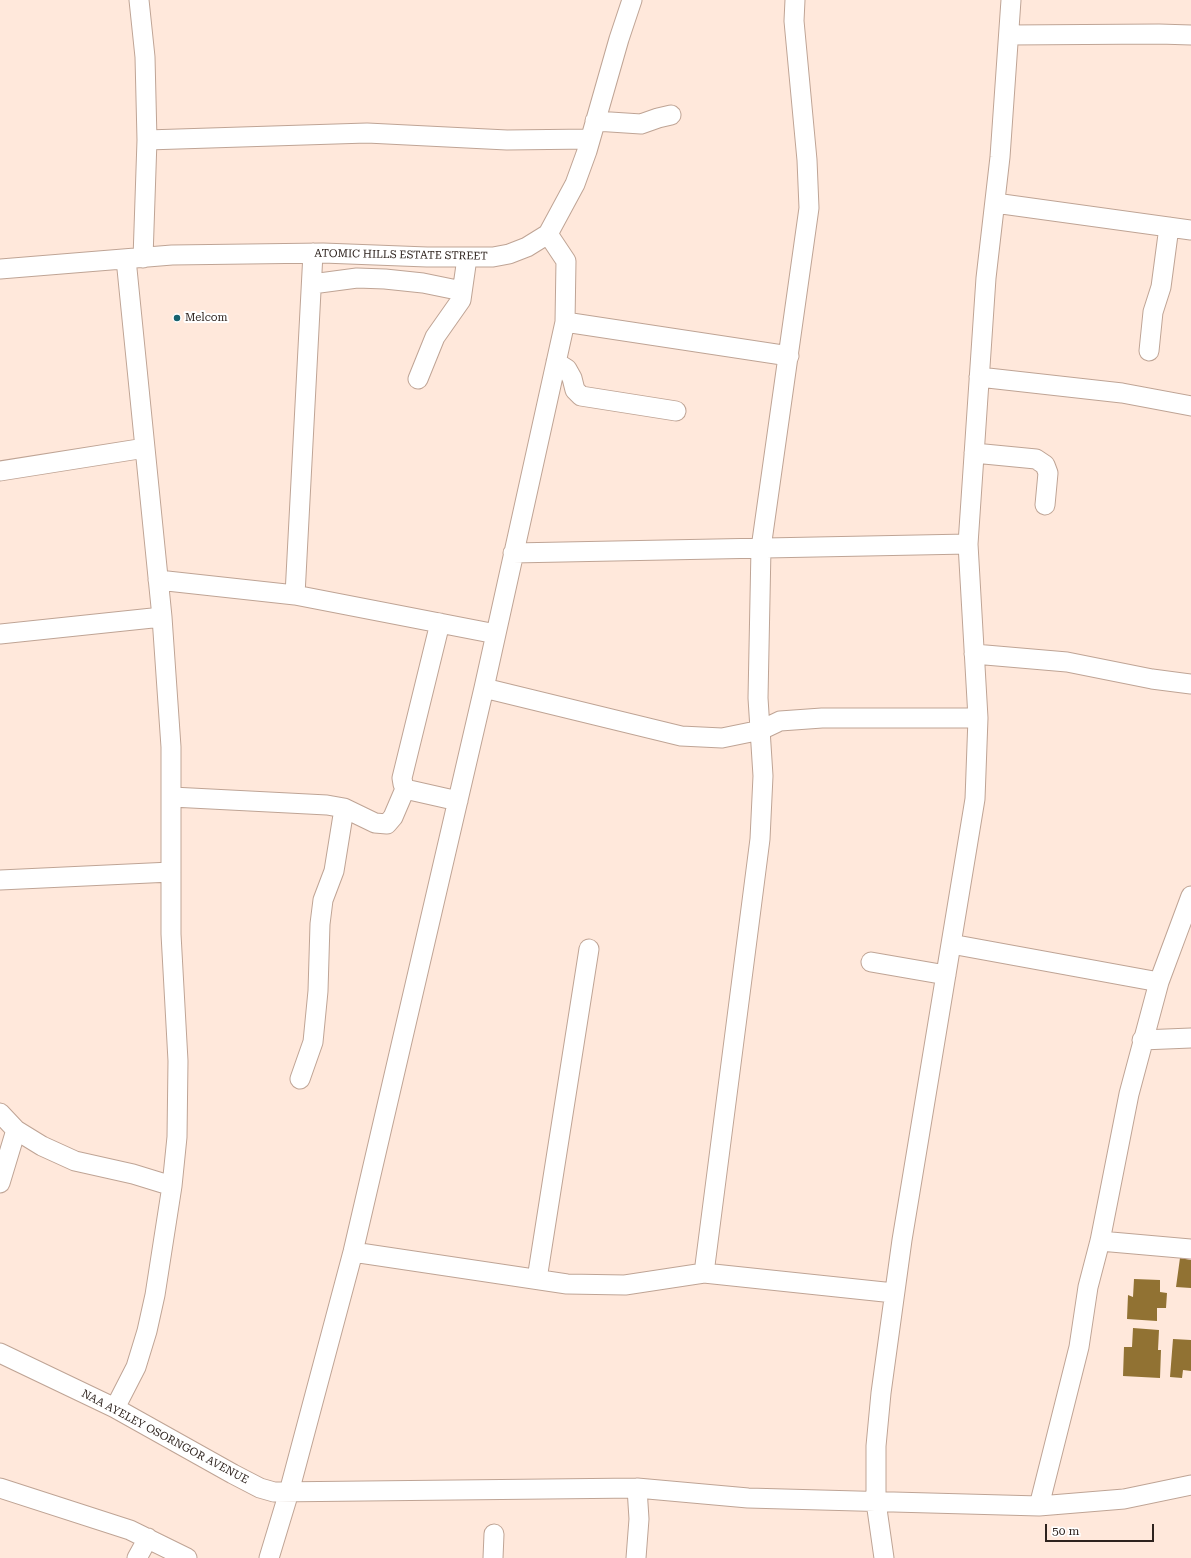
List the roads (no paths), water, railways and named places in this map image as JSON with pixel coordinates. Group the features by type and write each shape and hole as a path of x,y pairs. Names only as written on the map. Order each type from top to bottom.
{"street":[{"path":"116,1408 136,1367 147,1331 172,1186 177,1137 178,1061 171,934 171,747 162,617 145,448 134,259 148,140 146,57 139,0"},
{"name":"ATOMIC HILLS ESTATE STREET","path":"0,269 172,255 313,254 467,258 493,257 509,254 527,247 548,234 575,184 632,0"},
{"path":"704,1273 760,839 763,776 758,698 761,548 809,208 807,160 794,21 795,0"},
{"path":"884,1558 876,1502 876,1446 894,1293 975,799 978,718 968,544 986,278 1000,157 1010,34 1011,0"},
{"path":"1010,34 1191,35"},
{"path":"595,121 641,124 672,115"},
{"path":"148,140 367,133 507,140 590,139"},
{"path":"995,203 1191,230"},
{"path":"1149,351 1153,312 1161,287 1170,227"},
{"path":"269,1558 289,1492 353,1252 484,688 565,322 566,261 548,234"},
{"path":"295,595 313,254"},
{"path":"418,379 435,337 461,300 467,258"},
{"path":"312,284 357,278 385,279 423,283 462,291"},
{"path":"565,322 789,356"},
{"path":"556,362 567,370 572,378 575,390 581,396 676,411"},
{"path":"979,377 1122,393 1191,406"},
{"path":"0,471 145,448"},
{"path":"974,453 1036,459 1045,466 1048,473 1045,505"},
{"path":"513,553 968,544"},
{"path":"158,580 295,595 496,634"},
{"path":"0,634 162,617"},
{"path":"440,623 402,778 402,784 405,789 458,801"},
{"path":"974,654 1067,662 1152,679 1191,684"},
{"path":"484,688 680,736 722,738 761,730 780,721 822,718 978,718"},
{"path":"172,796 327,805 344,808 375,823 387,824 394,817 405,789"},
{"path":"300,1079 312,1042 318,991 320,924 323,900 334,871 344,808"},
{"path":"0,880 171,872"},
{"path":"1039,1506 1079,1347 1088,1287 1100,1241 1129,1094 1142,1040 1159,982 1191,896"},
{"path":"951,944 1159,982"},
{"path":"537,1279 589,949"},
{"path":"870,962 946,975"},
{"path":"1142,1040 1191,1038"},
{"path":"0,1113 16,1130 42,1146 75,1161 133,1174 172,1186"},
{"path":"0,1183 16,1130"},
{"path":"1100,1241 1191,1249"},
{"path":"353,1252 567,1284 625,1285 704,1273 894,1293"},
{"name":"NAA AYELEY OSORNGOR AVENUE","path":"0,1353 116,1408 260,1488 274,1492 637,1488 748,1498 1039,1506 1124,1499 1191,1485"},
{"path":"0,1488 122,1528 148,1538 187,1558"},
{"path":"636,1558 639,1519 637,1488"},
{"path":"493,1558 494,1534"},
{"path":"137,1558 148,1538"}],"place":[{"name":"Melcom","path":"177,318"}]}
